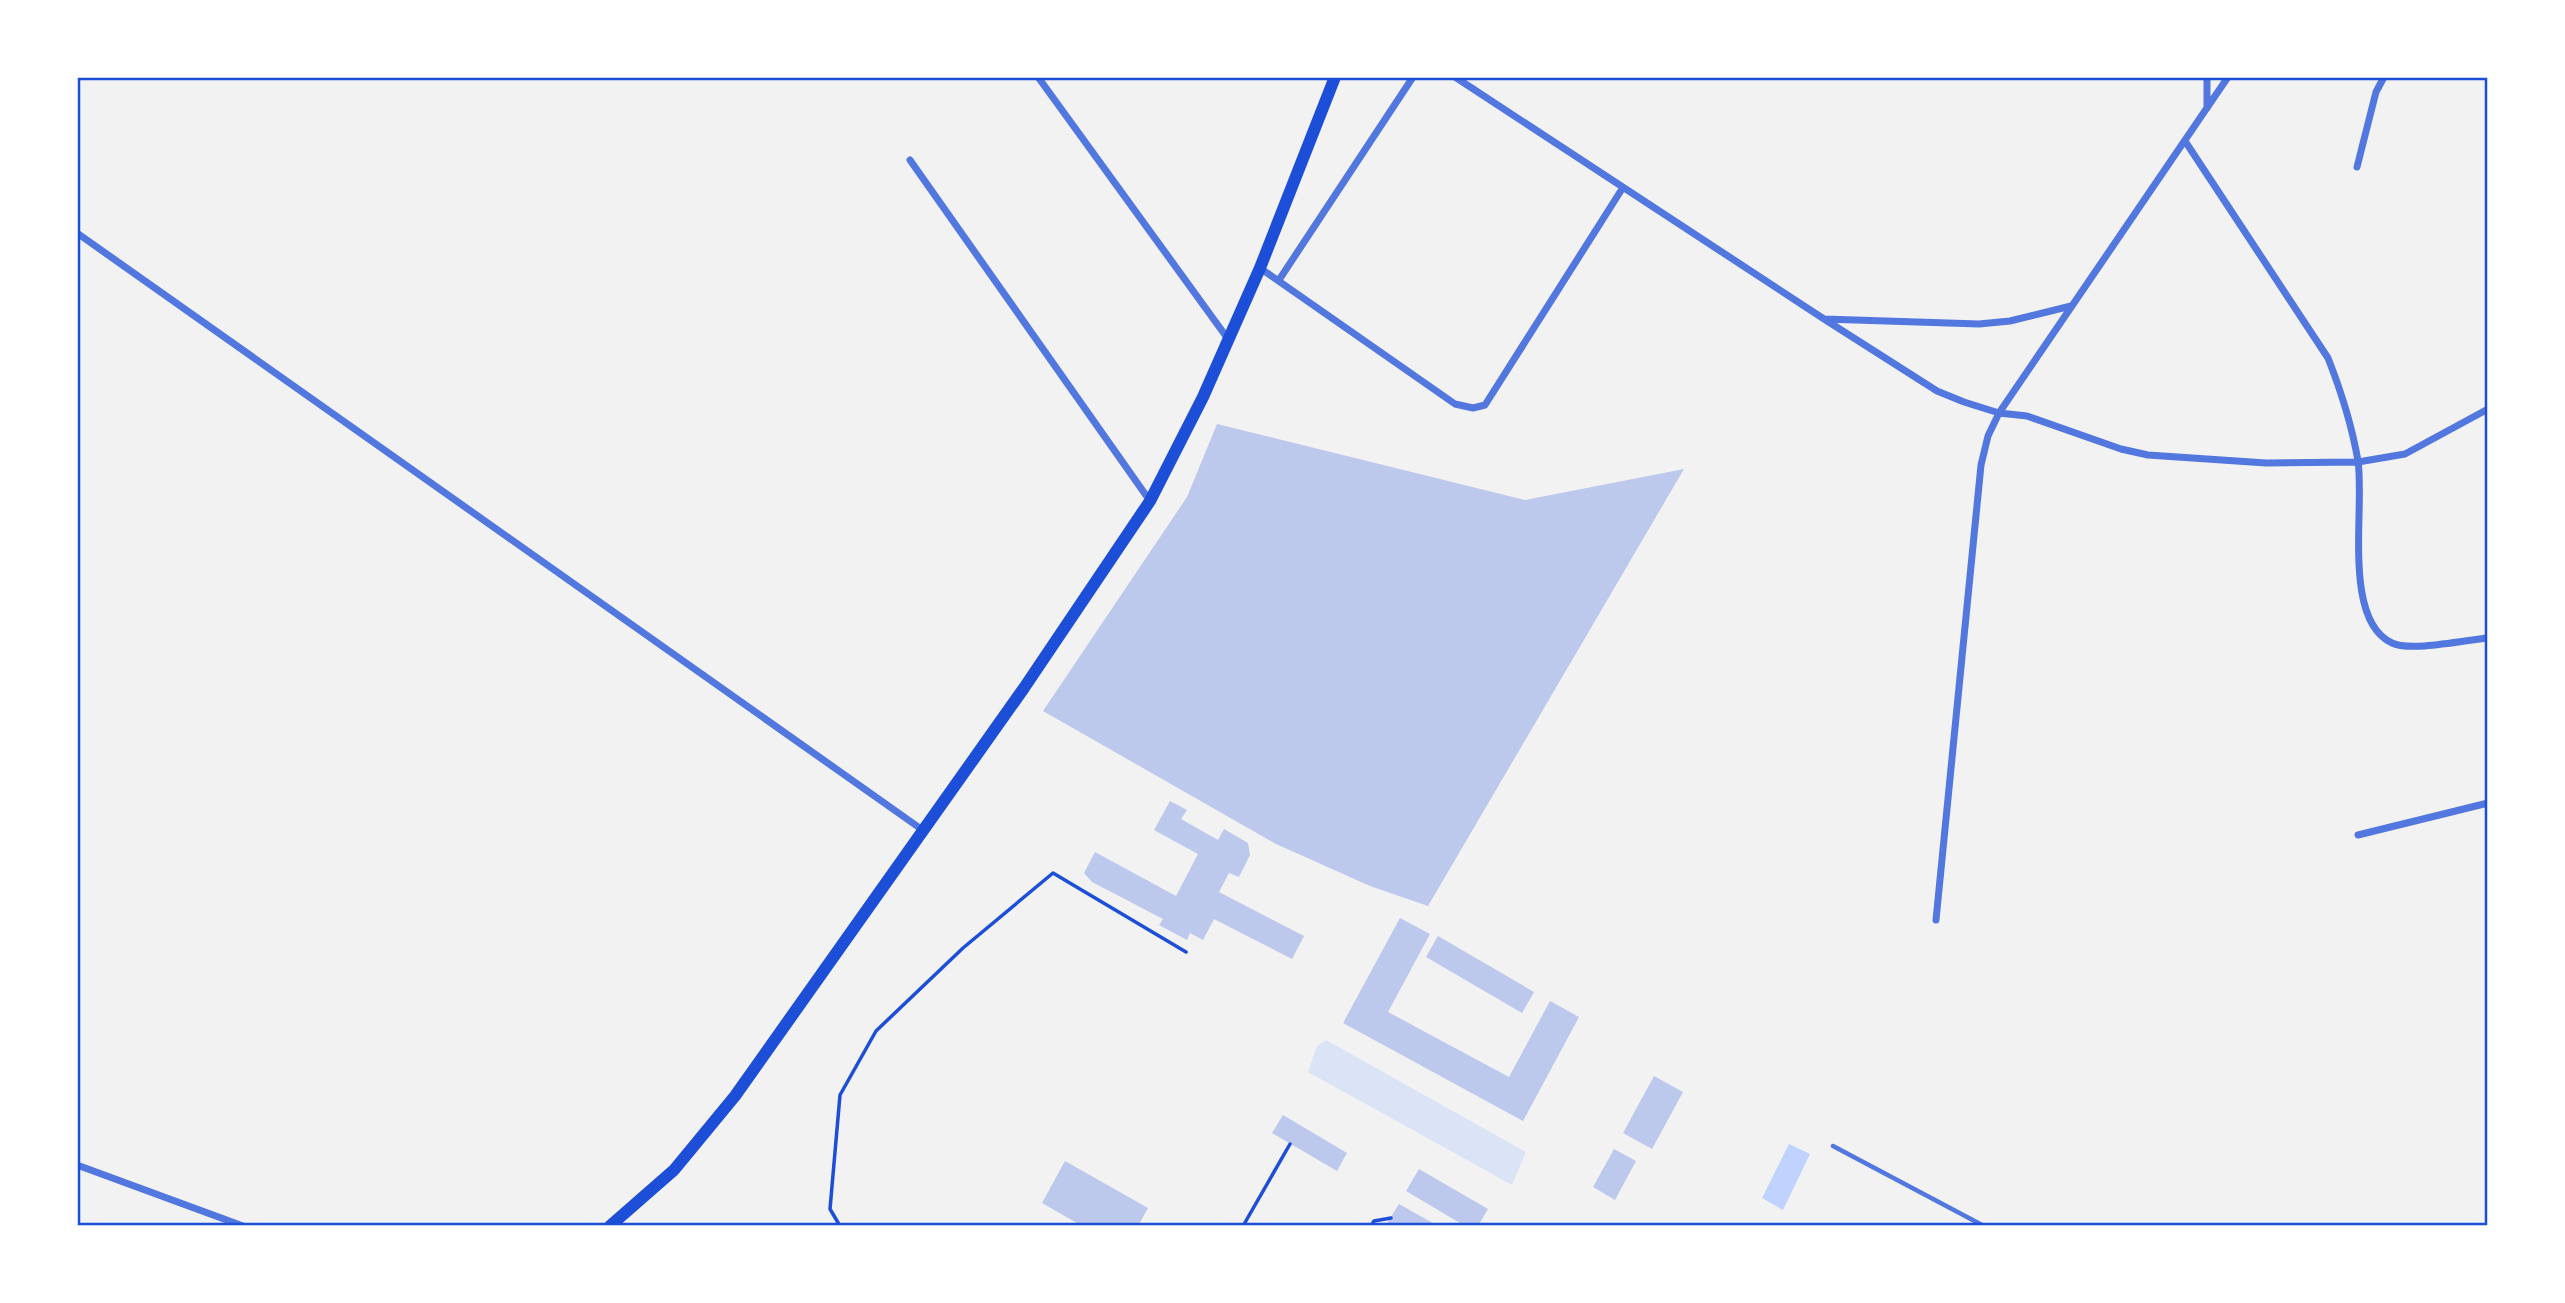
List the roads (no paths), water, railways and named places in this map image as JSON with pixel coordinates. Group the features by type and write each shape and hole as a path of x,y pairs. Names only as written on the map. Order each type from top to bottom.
{"main road":[{"path":"610,1226 674,1170 702,1140 924,831 1150,501 1229,340 1335,77"}],"street":[{"path":"1038,77 1229,340"},
{"path":"1279,280 1413,77"},
{"path":"1455,77 1622,189 1937,391 1999,412 2027,416 2121,449 2148,455 2266,463 2358,463 2405,454 2488,409"},
{"path":"2207,77 2207,109"},
{"path":"1936,920 1981,465 1988,436 1999,412 2228,77"},
{"path":"2357,167 2376,92 2384,77"},
{"path":"2185,141 2328,358 2342,393 2358,463 2362,600 2372,624 2390,643 2406,646 2488,638"},
{"path":"910,160 1150,501"},
{"path":"1260,268 1455,404 1464,407 1485,405 1622,189"},
{"path":"77,233 924,831"},
{"path":"1824,319 1979,324 2010,321 2071,306"},
{"path":"2358,835 2488,803"},
{"path":"77,1165 243,1226"}],"lane":[{"path":"1833,1146 1984,1226"}],"water":[{"path":"1789,1144 1810,1154 1783,1210 1762,1198"}]}
